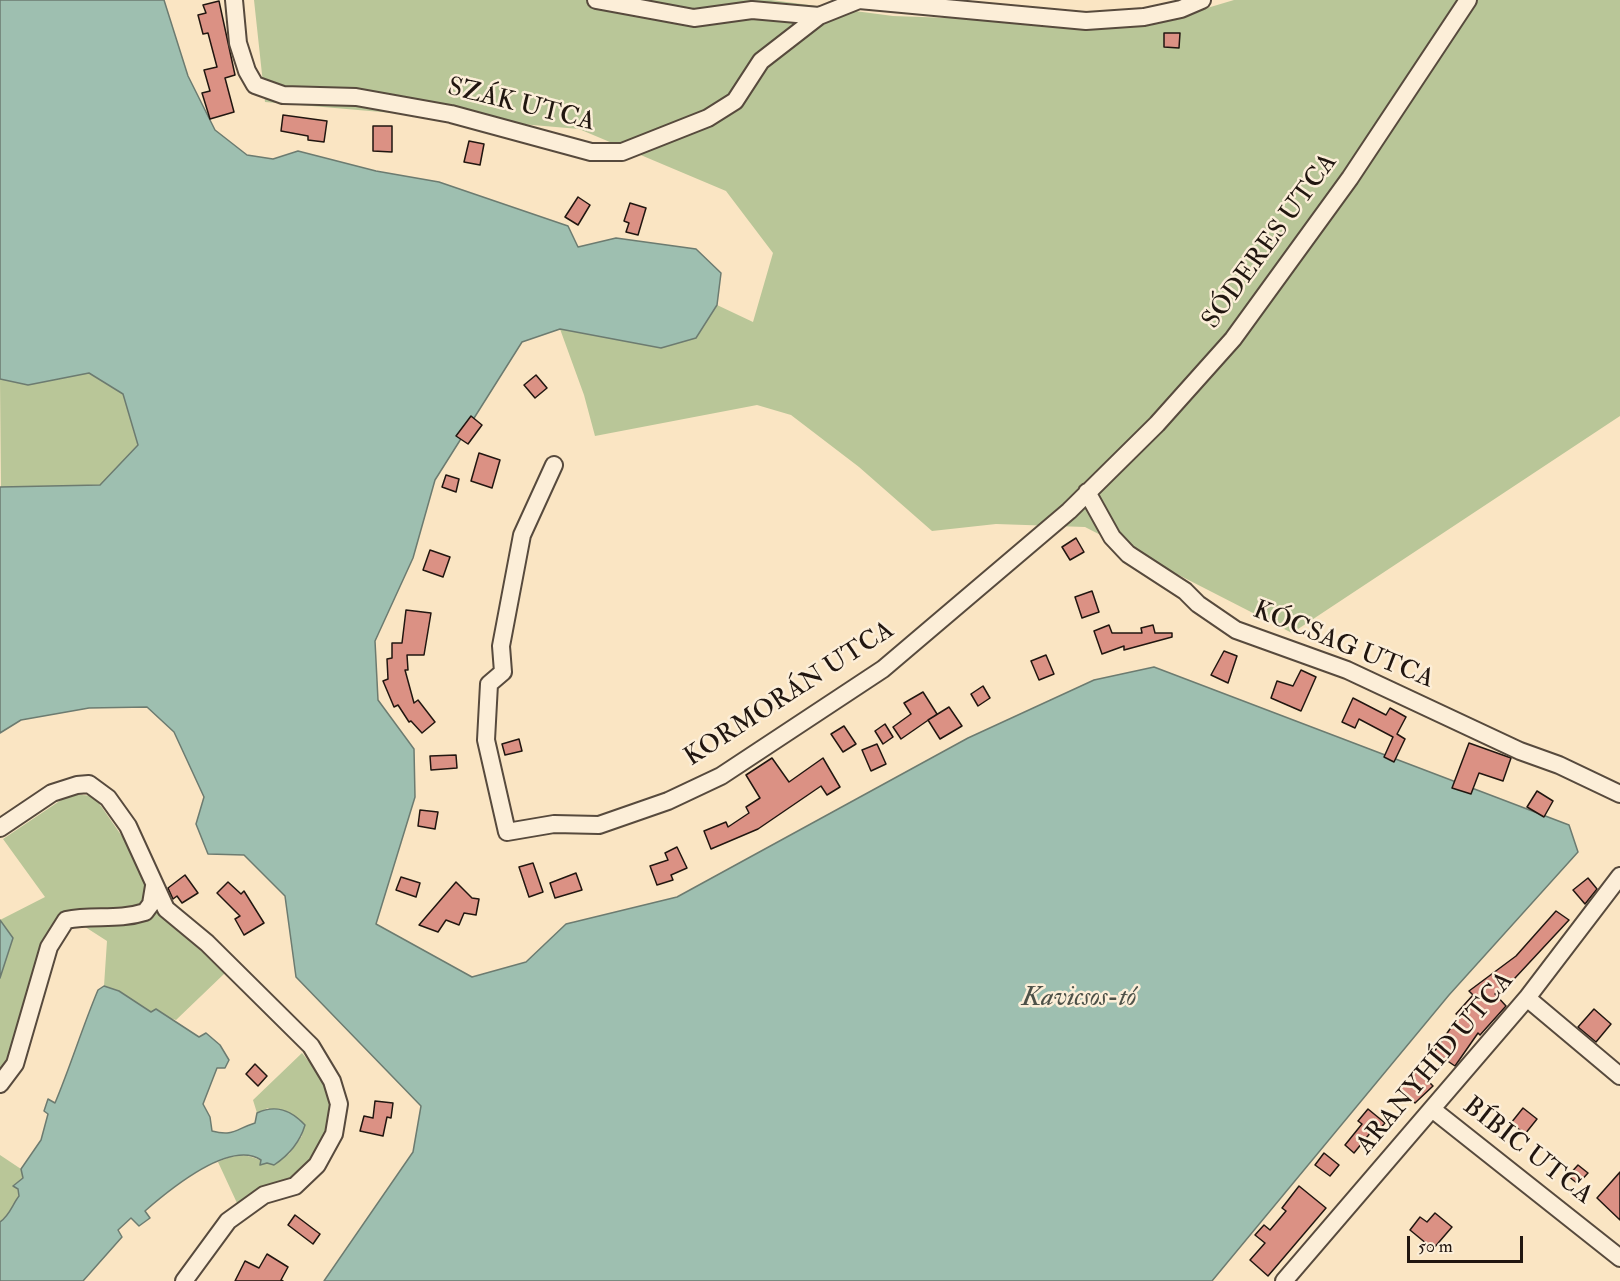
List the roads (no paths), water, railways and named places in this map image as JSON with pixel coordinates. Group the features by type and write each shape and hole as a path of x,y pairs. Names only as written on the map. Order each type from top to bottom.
{"street":[{"name":"SZÁK UTCA","path":"234,0 238,43 247,71 255,85 283,95 356,97 451,114 591,152 622,152 708,118 735,100 762,61 819,16 858,0 1064,21 1121,20 1181,9 1202,0"},
{"name":"SZÁK UTCA","path":"596,0 694,18 746,5 819,16"},
{"name":"SÓDERES UTCA","path":"1087,492 1157,424 1233,339 1350,178 1468,0"},
{"name":"KORMORÁN UTCA","path":"554,465 522,535 501,646 503,672 489,684 486,740 507,832 554,824 599,825 668,801 721,776 883,669 1069,511 1087,492"},
{"name":"KÓCSAG UTCA","path":"1087,492 1112,537 1128,554 1185,591 1198,604 1236,630 1347,670 1520,751 1559,765 1620,794"},
{"path":"0,828 52,793 89,784 108,798 128,826 166,909 207,943 311,1046 332,1081 339,1104 334,1134 317,1165 295,1186 264,1195 228,1221 184,1281"},
{"name":"ARANYHÍD UTCA","path":"1284,1281 1527,998 1620,876"},
{"path":"0,1084 15,1064 49,947 66,920 80,917 110,920 146,912 151,904 154,886"},
{"path":"1527,998 1620,1076"},
{"name":"BÍBIC UTCA","path":"1432,1109 1620,1258"}],"water":[{"name":"Kavicsos-tó","path":"0,0 164,0 188,76 215,130 247,155 273,159 298,151 376,171 439,182 568,226 578,247 616,238 696,249 721,273 717,305 696,338 661,348 560,329 522,342 435,480 413,558 375,641 378,700 414,749 415,797 376,924 472,977 526,962 566,924 677,897 968,738 1094,680 1154,667 1569,825 1578,852 1449,995 1212,1281 324,1281 413,1152 421,1106 296,977 285,896 244,855 208,854 196,824 204,797 174,732 147,707 89,708 21,720 0,733 0,487 100,485 138,445 123,394 89,373 28,385 0,379"},
{"path":"0,920 13,938 0,978"},
{"path":"104,986 119,991 151,1012 156,1009 199,1037 206,1033 220,1045 229,1060 225,1068 217,1068 203,1104 210,1117 212,1131 234,1132 255,1123 257,1113 277,1109 289,1112 300,1120 305,1125 303,1131 293,1148 274,1165 267,1163 260,1165 261,1160 248,1155 233,1156 200,1170 183,1181 145,1211 150,1218 139,1226 131,1218 118,1230 122,1237 83,1281 0,1281 0,1222 9,1213 19,1196 18,1189 13,1186 23,1178 21,1169 41,1140 48,1114 44,1111 48,1099 55,1103 98,990"}]}
